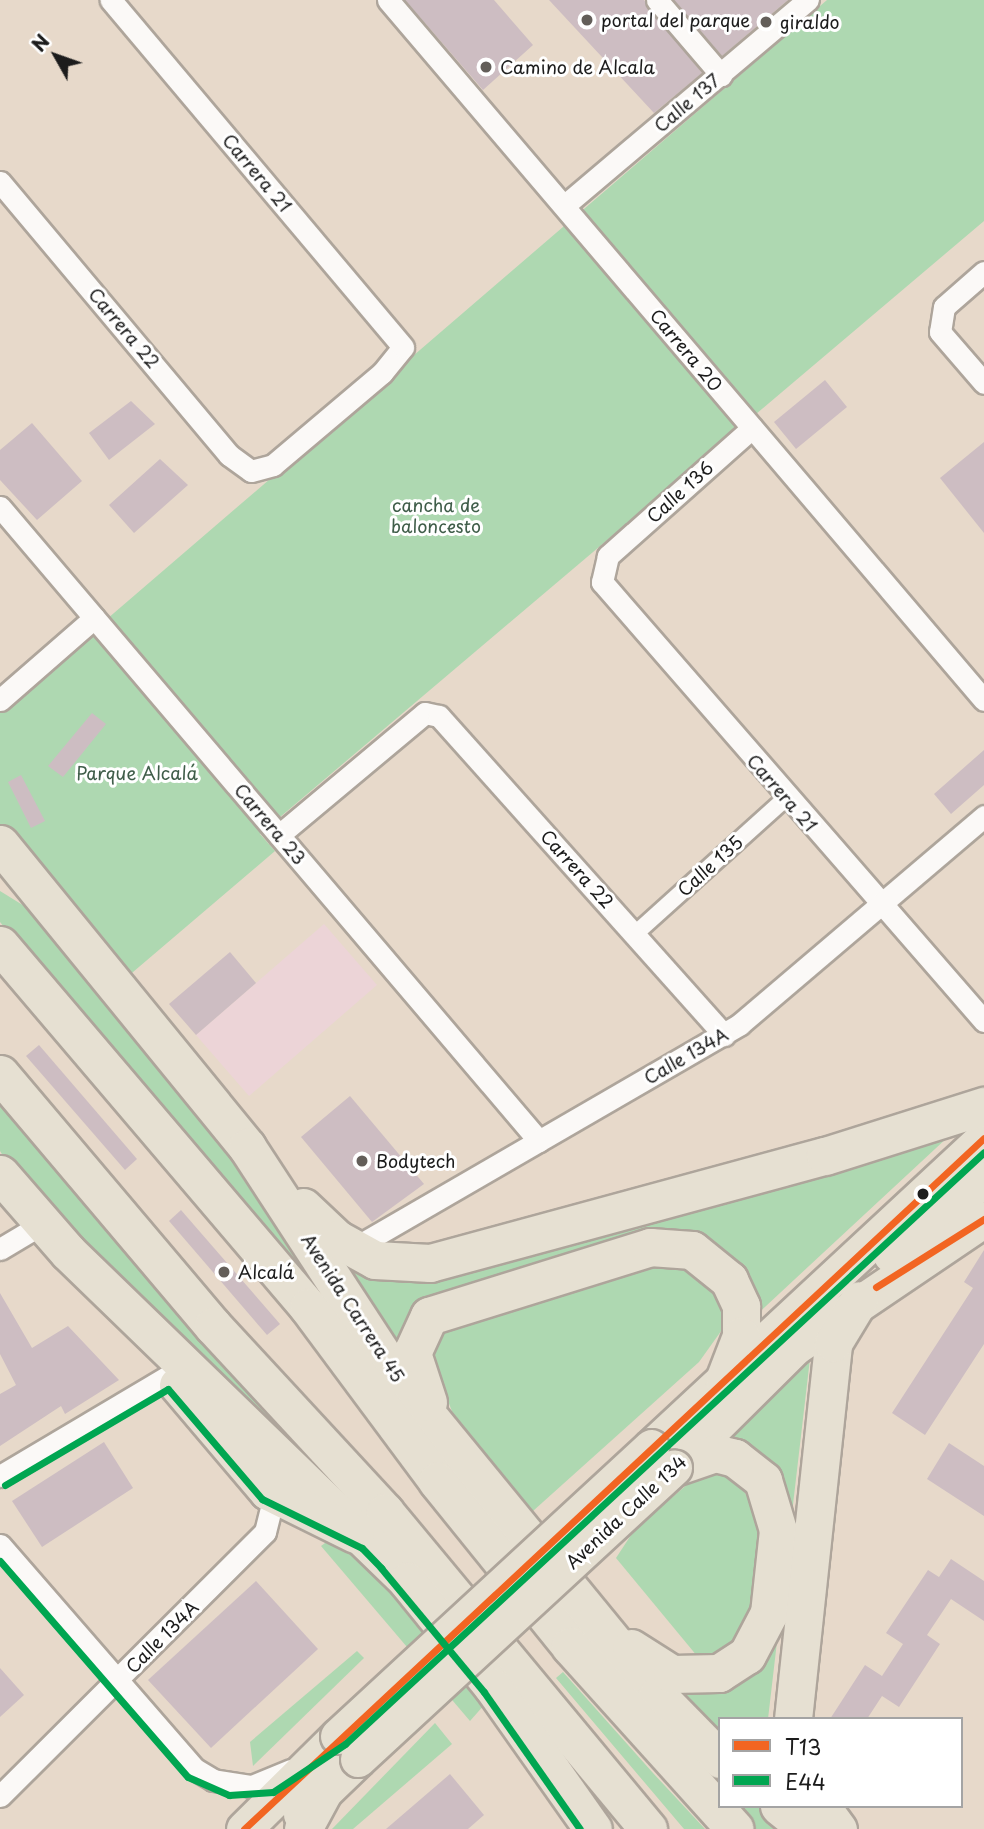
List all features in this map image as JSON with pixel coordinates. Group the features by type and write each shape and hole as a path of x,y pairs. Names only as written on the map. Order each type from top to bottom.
{"highway":[{"name":"Avenida Carrera 45","path":"0,844 247,1147 360,1326 442,1431 589,1611 718,1757"},
{"path":"0,880 72,933"},
{"name":"Avenida Carrera 45","path":"0,945 308,1307 437,1481 570,1646 734,1829"},
{"path":"0,1074 213,1326 385,1511 648,1829"},
{"path":"247,1147 316,1220 354,1248 388,1264 430,1263 825,1156 984,1106"},
{"path":"3,1176 274,1496 369,1539"},
{"path":"442,1431 413,1364 416,1332 429,1316 650,1247 692,1251 729,1280 741,1306 741,1336 724,1380"},
{"path":"68,1252 369,1539 527,1734 593,1829"},
{"path":"793,1717 833,1343 859,1300"},
{"path":"589,1611 649,1661 688,1678 734,1667 760,1635 769,1613 778,1530 771,1494 752,1468 732,1457 663,1457"},
{"path":"527,1734 559,1829"},
{"path":"303,1829 323,1792"},
{"path":"781,1808 807,1829"},
{"path":"822,1808 838,1829"}],"main road":[{"name":"Avenida Calle 134","path":"663,1457 724,1380 984,1138"},
{"path":"795,1347 984,1179"},
{"name":"Avenida Calle 134","path":"244,1829 348,1747 663,1457 795,1347 859,1300 984,1219"},
{"name":"Avenida Calle 134","path":"286,1829 323,1792 348,1747"}],"street":[{"name":"Carrera 21","path":"111,0 403,347 382,373 273,465 251,471"},
{"name":"Carrera 20","path":"388,0 984,700"},
{"path":"657,0 721,75"},
{"name":"Calle 137","path":"565,205 808,0"},
{"name":"Carrera 22","path":"0,182 229,455 251,471"},
{"path":"984,272 944,307 940,332 984,383"},
{"name":"Calle 136","path":"608,556 752,428"},
{"name":"Carrera 23","path":"0,507 539,1141"},
{"name":"Carrera 21","path":"608,556 601,573 607,592 984,1021"},
{"path":"0,701 94,618"},
{"name":"Carrera 22","path":"279,835 425,713 439,716 724,1035"},
{"name":"Calle 135","path":"635,934 786,797"},
{"name":"Calle 134A","path":"354,1248 724,1035 882,905 984,816"},
{"path":"0,1249 42,1224"},
{"path":"0,1476 170,1375"},
{"name":"Calle 134A","path":"0,1796 118,1682 265,1532 274,1496"},
{"path":"0,1545 187,1763 222,1782 269,1782 348,1747"}],"shaded area":[{"path":"324,924 377,985 249,1096 196,1035"}],"green space":[{"name":"Parque Alcalá","path":"827,0 984,0 984,221 260,834 275,851 126,978 0,825 0,711"},
{"path":"0,891 34,912 232,1143 336,1313 161,1118 0,922"},
{"path":"0,1095 362,1507 355,1512 13,1172 0,1151"},
{"path":"949,1136 753,1318 710,1249 441,1298 397,1358 342,1273 340,1251 390,1278 422,1278"},
{"path":"660,1263 689,1265 709,1281 722,1304 724,1327 699,1362 533,1511 453,1414 429,1351 437,1327"},
{"path":"811,1350 768,1717 718,1717 718,1739 672,1690 705,1693 736,1682 786,1497 718,1447"},
{"path":"719,1474 740,1483 764,1530 748,1632 707,1668 616,1558 635,1529 689,1483"},
{"path":"336,1535 352,1542 485,1704 470,1721 321,1546"},
{"path":"357,1651 364,1658 253,1766 250,1742"},
{"path":"563,1672 705,1829 684,1829 556,1678"},
{"path":"435,1723 452,1744 353,1829 332,1829"},
{"path":"737,1808 767,1808 792,1829 755,1829"}],"building":[{"name":"Camino de Alcala","path":"405,0 494,0 533,45 483,90"},
{"path":"549,0 644,0 702,73 654,113"},
{"path":"674,0 788,0 722,56"},
{"path":"825,380 847,407 796,449 774,422"},
{"path":"131,401 155,424 109,460 89,433"},
{"path":"32,423 82,481 37,520 0,480 0,450"},
{"path":"984,442 984,533 940,478"},
{"path":"160,459 188,485 134,533 109,505"},
{"path":"92,713 106,724 63,777 48,766"},
{"path":"984,750 984,785 951,814 934,794"},
{"path":"21,775 45,821 31,828 8,782"},
{"path":"230,952 256,983 196,1035 169,1004"},
{"path":"39,1045 137,1159 125,1170 26,1056"},
{"name":"Bodytech","path":"350,1096 424,1184 372,1222 301,1137"},
{"name":"Alcalá","path":"181,1210 280,1324 267,1335 169,1221"},
{"path":"984,1250 984,1344 925,1435 892,1413 973,1288 964,1282"},
{"path":"0,1293 32,1348 68,1326 119,1380 65,1414 61,1406 0,1446 0,1394 16,1385 0,1354"},
{"path":"104,1442 133,1488 42,1547 12,1501"},
{"path":"949,1443 984,1466 984,1516 927,1479"},
{"path":"951,1559 984,1581 984,1621 951,1599 927,1635 940,1644 899,1707 882,1696 868,1717 831,1717 865,1665 882,1676 903,1644 886,1633 928,1570 939,1577"},
{"path":"256,1581 318,1649 211,1748 148,1680"},
{"path":"0,1668 24,1695 0,1717"},
{"path":"450,1774 484,1815 468,1829 386,1829"}],"transit line":[{"name":"T13","path":"244,1829 984,1138"},
{"name":"E44","path":"0,1561 188,1777 229,1795 273,1792 345,1744 984,1152"},
{"name":"T13","path":"876,1287 984,1219"},
{"name":"E44","path":"5,1485 168,1389 262,1499 362,1548 381,1568 484,1692 580,1829"}],"place":[{"name":"portal del parque","path":"587,20"},
{"name":"giraldo","path":"766,22"},
{"name":"Camino de Alcala","path":"486,67"},
{"name":"Bodytech","path":"362,1161"},
{"name":"Alcalá","path":"224,1272"}],"park label":[{"name":"cancha de baloncesto","path":"436,516"}]}
